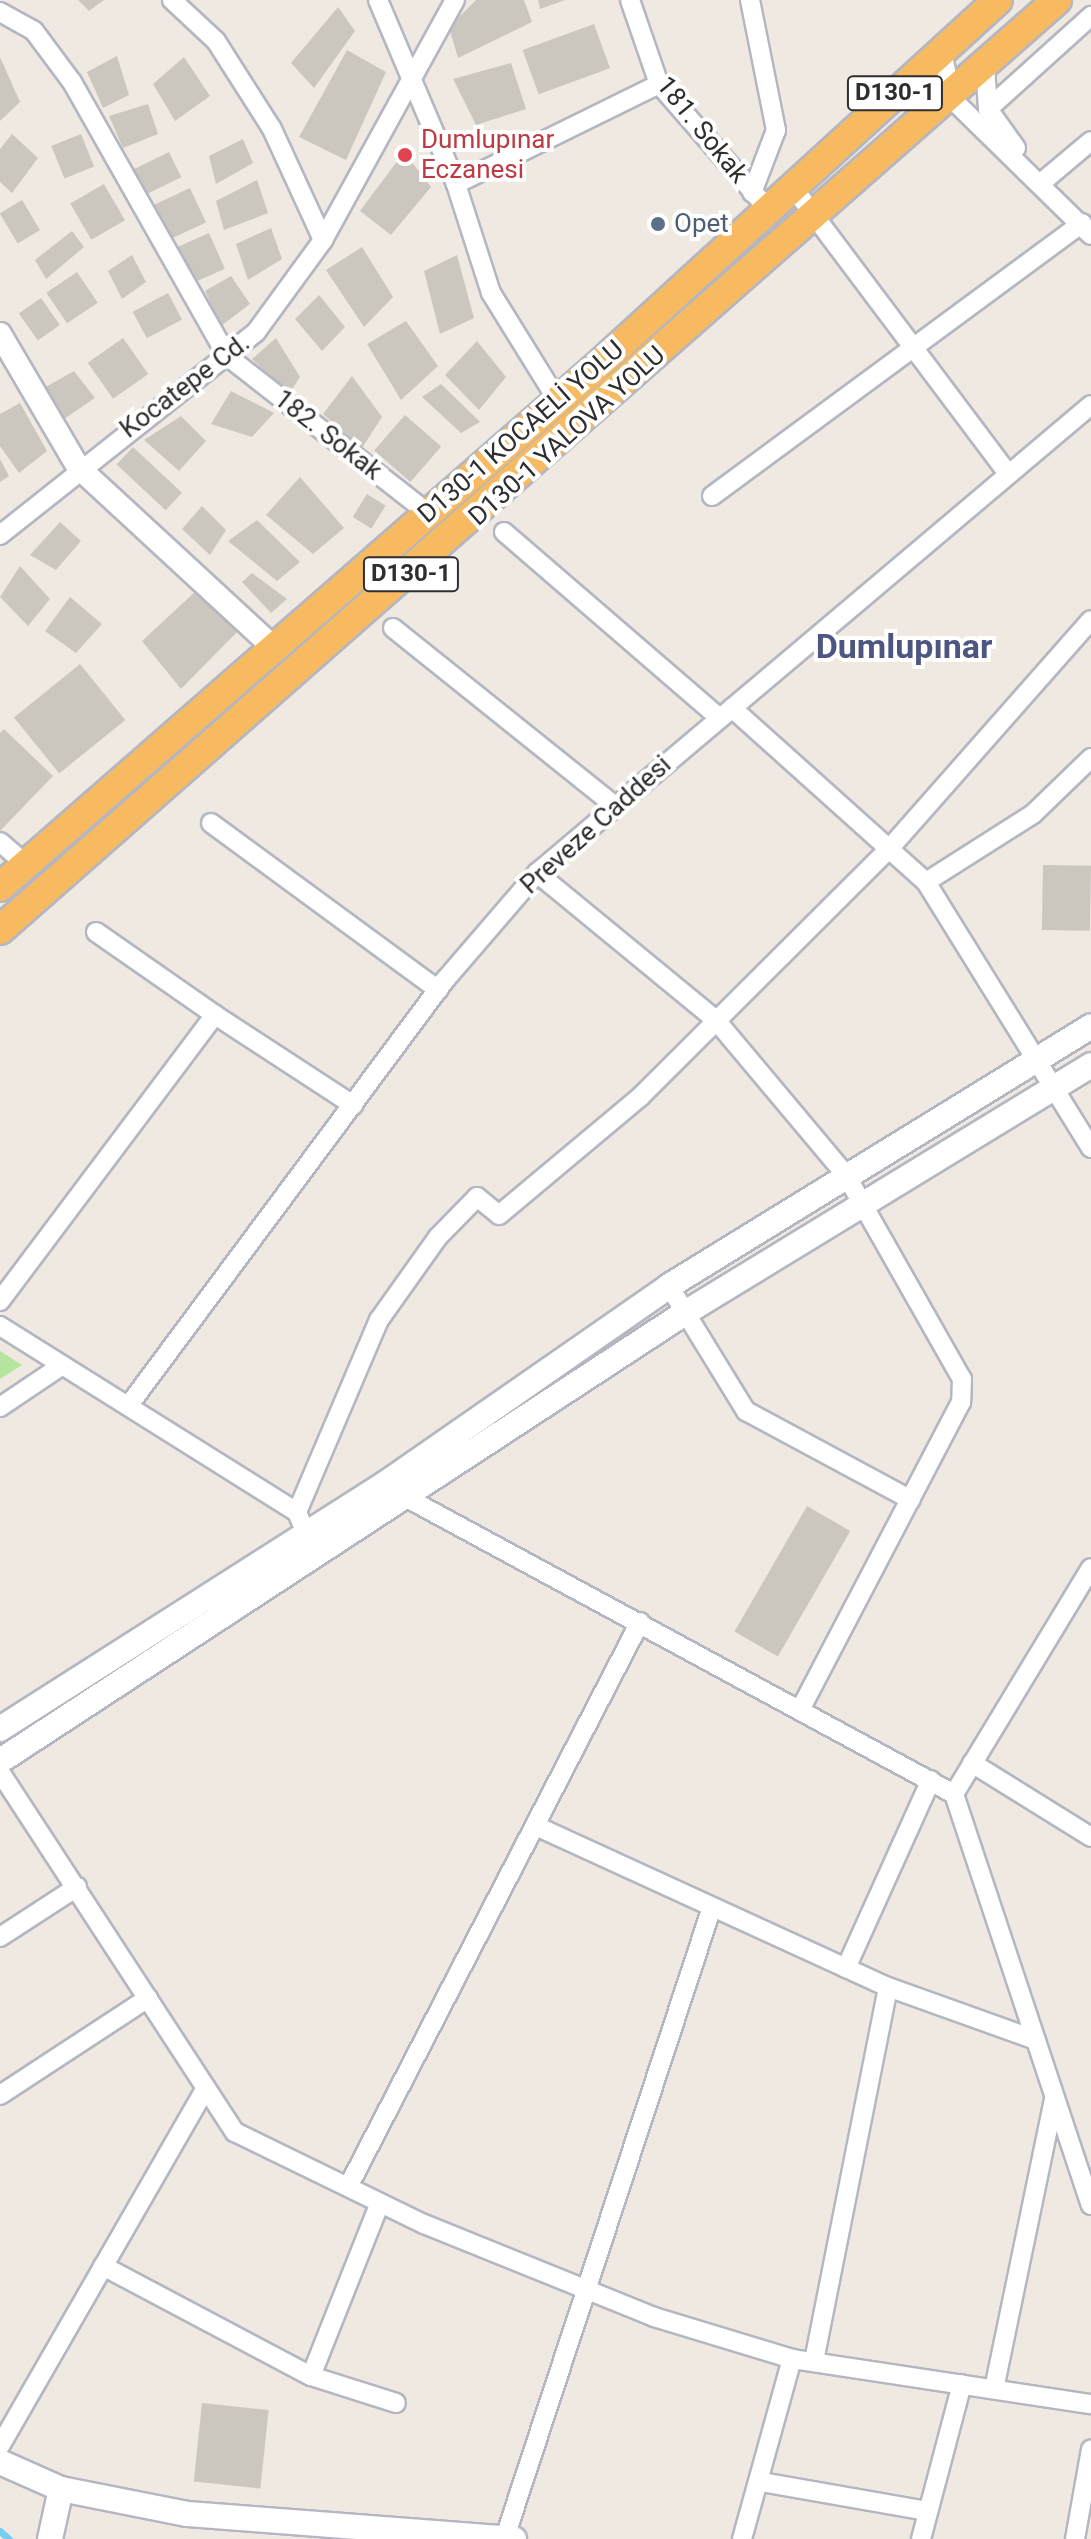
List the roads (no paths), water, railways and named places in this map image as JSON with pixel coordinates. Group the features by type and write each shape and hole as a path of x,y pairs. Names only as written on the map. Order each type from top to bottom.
{"highway":[{"name":"D130-1 KOCAELİ YOLU","path":"0,887 558,401 760,201 792,186 998,0"},
{"name":"D130-1 YALOVA YOLU","path":"0,930 952,99 1057,0"}],"main road":[{"path":"0,1729 302,1523 386,1483 669,1286 1091,1026"},
{"path":"0,1761 323,1555 685,1313 1091,1065"},
{"path":"0,2462 66,2490 187,2514 400,2534 510,2538"},
{"path":"58,2538 66,2490"}],"street":[{"path":"172,0 216,41 272,129 323,240"},
{"path":"378,0 456,184 491,293 558,401"},
{"name":"Kocatepe Cd.","path":"0,535 78,467 256,332 323,240 455,0"},
{"name":"181. Sokak","path":"630,0 659,84 760,201"},
{"path":"750,0 776,130 760,201"},
{"path":"0,12 34,31 72,82 227,356"},
{"path":"988,109 1091,16"},
{"path":"712,496 912,346 1086,229 952,99 942,51"},
{"path":"985,67 988,109 1041,183"},
{"path":"456,184 659,84"},
{"path":"1041,183 1091,141"},
{"path":"792,186 818,214 1008,474"},
{"path":"0,334 78,467 274,648"},
{"name":"182. Sokak","path":"227,356 429,514"},
{"name":"Preveze Caddesi","path":"129,1405 438,990 537,873 1091,405"},
{"path":"504,532 926,882 1091,1148"},
{"path":"302,1523 373,1331 438,1237 477,1197 499,1215 552,1173 715,1019 889,849 1091,620"},
{"path":"393,628 614,805"},
{"path":"926,882 1033,814 1091,758"},
{"path":"211,823 438,990"},
{"path":"0,842 26,865"},
{"path":"537,873 715,1019 846,1175 962,1379 961,1402 801,1708"},
{"path":"96,932 215,1015 353,1105"},
{"path":"0,1301 215,1015"},
{"path":"669,1286 746,1411 911,1500"},
{"path":"0,1326 129,1405 302,1523 323,1555"},
{"path":"0,1407 61,1366"},
{"path":"386,1483 404,1501 640,1622 954,1794 1091,2205"},
{"path":"954,1794 1091,1568"},
{"path":"348,2187 640,1622"},
{"path":"972,1763 1091,1837"},
{"path":"0,1772 235,2132 380,2203 654,2317 792,2359 1091,2404"},
{"path":"846,1968 931,1780"},
{"path":"536,1826 888,1987 1036,2040"},
{"path":"0,1937 77,1887"},
{"path":"510,2538 712,1907"},
{"path":"814,2361 888,1987"},
{"path":"0,2095 148,1998"},
{"path":"0,2446 206,2088"},
{"path":"994,2389 1054,2095"},
{"path":"311,2376 380,2203"},
{"path":"103,2266 311,2376 396,2403"},
{"path":"742,2539 761,2482 792,2359"},
{"path":"921,2539 962,2384"},
{"path":"1075,2539 1091,2449"},
{"path":"761,2482 928,2511"}],"waterway":[{"path":"0,2531 9,2539"}],"place":[{"name":"Dumlupınar Eczanesi","path":"405,155"},
{"name":"Opet","path":"658,224"}],"district":[{"name":"Dumlupınar","path":"904,647"}]}
